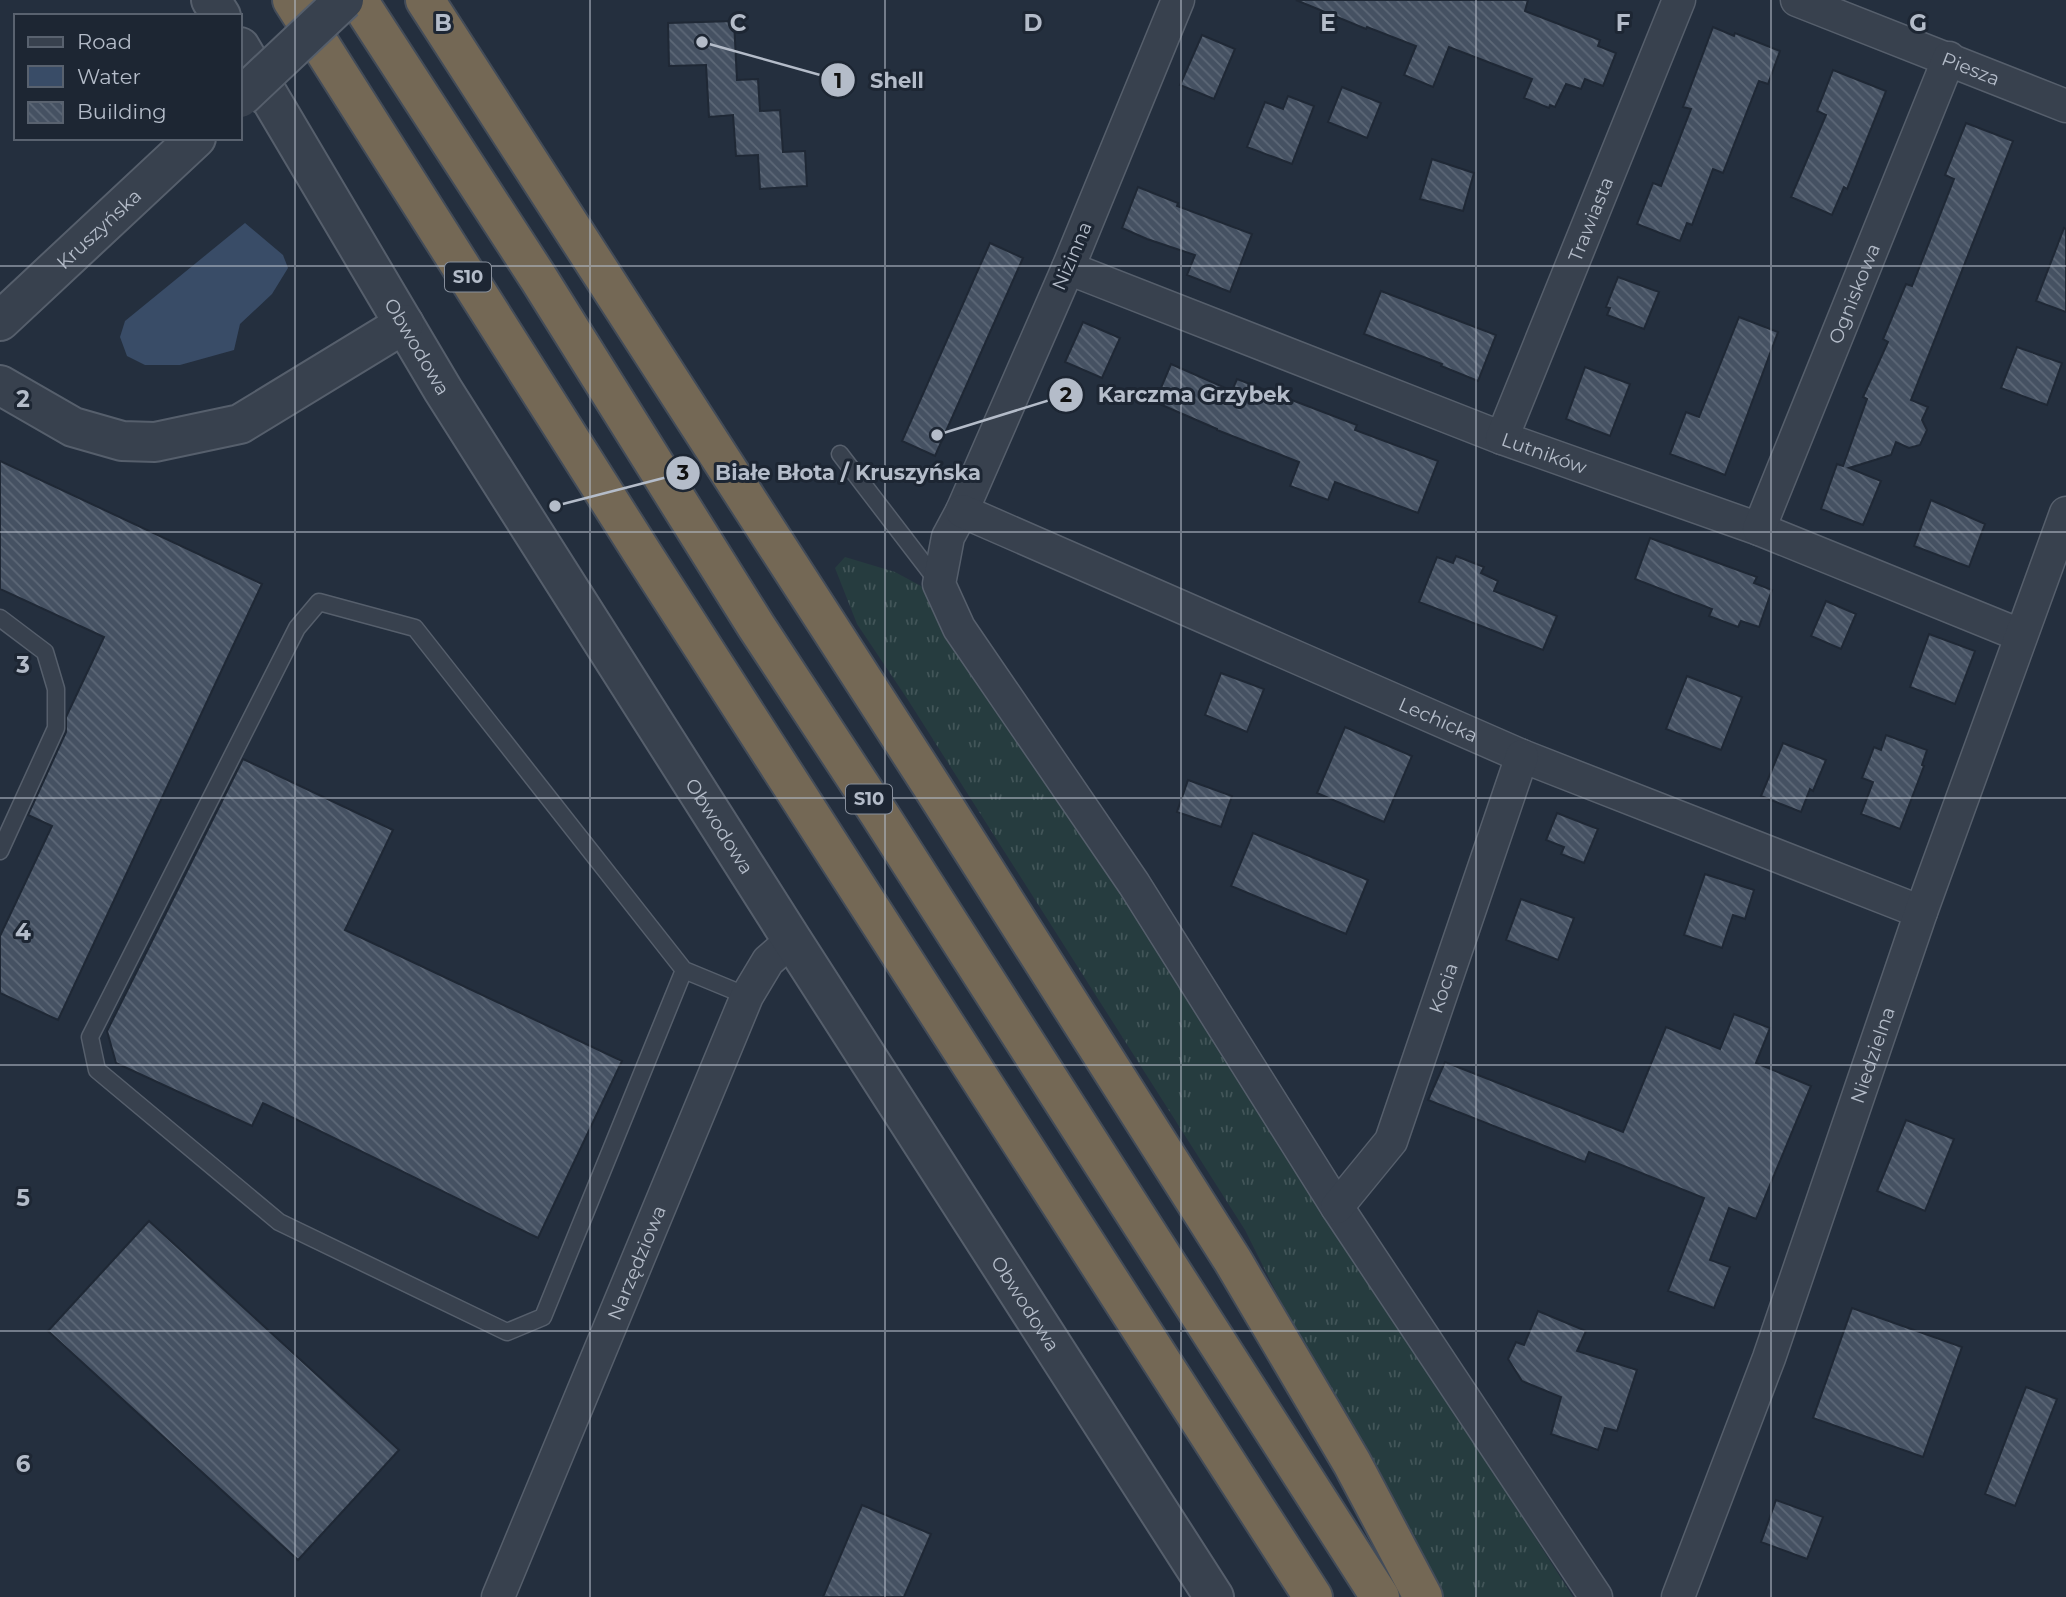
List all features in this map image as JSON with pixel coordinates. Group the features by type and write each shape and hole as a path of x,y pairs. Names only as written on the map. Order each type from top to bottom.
{"highway":[{"name":"S10","path":"292,0 643,554 1313,1597"},
{"name":"S10","path":"358,0 546,291 756,626 880,815 1380,1597"},
{"path":"425,0 933,788 1233,1261 1352,1463 1423,1597"}],"street":[{"path":"242,95 344,0"},
{"name":"Nizinna","path":"939,584 948,537 962,511 1068,268 1178,0"},
{"name":"Trawiasta","path":"1502,438 1679,0"},
{"name":"Piesza","path":"1797,0 2066,106"},
{"name":"Obwodowa","path":"242,50 450,402 1214,1597"},
{"name":"Ogniskowa","path":"1759,529 1949,58"},
{"name":"Kruszyńska","path":"0,321 195,140"},
{"name":"Lutników","path":"1068,268 1502,438 1759,529 2020,635"},
{"path":"0,385 73,427 122,441 155,442 240,424 404,324"},
{"name":"Lechicka","path":"962,511 1522,756 1921,912"},
{"name":"Niedzielna","path":"1678,1597 1769,1358 1921,912 2066,513"},
{"path":"939,584 959,628 1134,884 1337,1207 1596,1597"},
{"name":"Kocia","path":"1337,1207 1391,1142 1522,756"},
{"name":"Narzędziowa","path":"498,1597 747,996 768,961 792,940"}],"lane":[{"path":"840,454 939,584"},
{"path":"684,970 543,1317 507,1332 279,1222 96,1070 90,1037 297,628 319,601 415,628 684,970 747,996"},
{"path":"0,618 45,652 57,689 56,728 0,851"}],"green space":[{"path":"845,557 895,572 921,586 1392,1312 1573,1597 1438,1597 1308,1356 1245,1230 857,624 835,568"}],"water":[{"path":"245,223 283,255 288,268 272,294 240,324 234,350 180,365 145,365 127,356 120,337 125,321"}],"building":[{"path":"1296,0 1528,0 1525,11 1600,40 1598,46 1616,53 1603,86 1585,79 1581,89 1566,84 1555,107 1550,105 1549,108 1524,98 1532,79 1449,47 1433,87 1404,75 1416,46"},
{"path":"734,21 737,80 758,79 760,111 780,110 783,152 805,151 807,186 760,189 758,155 736,156 733,115 709,117 706,65 669,66 668,23"},
{"path":"1713,27 1780,51 1768,84 1759,81 1723,173 1713,169 1692,225 1687,223 1680,241 1637,224 1653,183 1661,186 1691,109 1683,107"},
{"path":"1202,35 1235,49 1214,99 1180,85"},
{"path":"1833,70 1886,91 1847,189 1844,187 1832,215 1791,197 1826,115 1817,111"},
{"path":"1342,87 1381,103 1367,138 1328,122"},
{"path":"1288,96 1314,106 1292,164 1247,147 1265,102 1283,109"},
{"path":"1966,123 2013,141 1911,400 1928,407 1922,420 1927,430 1920,445 1909,448 1896,442 1891,455 1849,468 1881,481 1863,525 1821,509 1837,464 1843,466 1867,399 1863,397 1888,342 1883,339 1906,284 1912,286 1954,179 1945,175"},
{"path":"1432,159 1474,173 1463,211 1420,199"},
{"path":"1138,187 1178,203 1177,206 1252,234 1230,292 1187,275 1195,255 1122,228"},
{"path":"2064,228 2066,229 2066,312 2036,301"},
{"path":"990,243 1023,258 935,456 902,441"},
{"path":"1618,277 1659,292 1644,329 1607,315 1610,308 1606,307"},
{"path":"1381,291 1496,335 1478,381 1364,334"},
{"path":"1739,317 1778,332 1725,475 1670,454 1686,412 1699,417"},
{"path":"1083,322 1120,338 1102,378 1065,362"},
{"path":"2017,347 2062,363 2047,405 2001,388"},
{"path":"1171,364 1232,391 1237,379 1357,425 1355,430 1438,461 1418,513 1335,482 1328,500 1290,486 1299,462 1155,402"},
{"path":"1585,367 1630,384 1610,436 1566,419"},
{"path":"0,461 262,584 58,1020 0,993 0,936 52,826 28,815 66,732 66,717 104,637 0,589"},
{"path":"1931,500 1985,524 1969,567 1914,546"},
{"path":"1650,538 1757,577 1754,583 1772,590 1759,627 1741,621 1738,627 1709,616 1712,609 1635,579"},
{"path":"1456,556 1484,567 1481,573 1498,581 1494,591 1557,616 1543,650 1419,602 1437,557 1453,563"},
{"path":"1826,601 1856,614 1841,649 1811,636"},
{"path":"1929,634 1975,651 1955,704 1910,687"},
{"path":"1221,673 1264,689 1247,732 1205,715"},
{"path":"1687,676 1742,697 1721,750 1666,729"},
{"path":"1345,727 1412,756 1384,822 1317,793"},
{"path":"1886,735 1927,750 1922,765 1924,766 1900,829 1861,814 1873,782 1862,778 1874,747 1881,750"},
{"path":"1783,743 1826,760 1801,812 1761,796"},
{"path":"243,759 393,830 345,930 622,1061 538,1238 263,1103 252,1126 116,1063 107,1031"},
{"path":"1188,780 1232,796 1221,827 1177,812"},
{"path":"1557,813 1598,829 1584,863 1561,854 1564,847 1546,840"},
{"path":"1253,833 1368,880 1346,934 1231,886"},
{"path":"1705,874 1754,890 1745,919 1733,915 1722,948 1684,935"},
{"path":"1521,899 1574,918 1558,960 1506,940"},
{"path":"1734,1014 1770,1028 1756,1063 1811,1086 1756,1219 1729,1208 1710,1260 1730,1267 1714,1308 1668,1291 1704,1198 1589,1152 1585,1162 1428,1100 1445,1062 1623,1132 1666,1027 1720,1049"},
{"path":"1906,1120 1954,1139 1925,1211 1877,1191"},
{"path":"149,1221 399,1450 298,1560 48,1331"},
{"path":"1852,1308 1962,1347 1923,1457 1813,1418"},
{"path":"1538,1311 1586,1331 1577,1351 1637,1370 1617,1431 1605,1428 1598,1450 1551,1434 1561,1397 1522,1381 1508,1359 1516,1342 1524,1345"},
{"path":"2026,1387 2057,1399 2015,1506 1985,1494"},
{"path":"1776,1500 1823,1517 1807,1559 1761,1542"},
{"path":"862,1505 931,1534 904,1597 823,1597"}],"place":[{"name":"Shell","path":"702,42"},
{"name":"Karczma Grzybek","path":"937,435"},
{"name":"Białe Błota / Kruszyńska","path":"555,506"}]}
